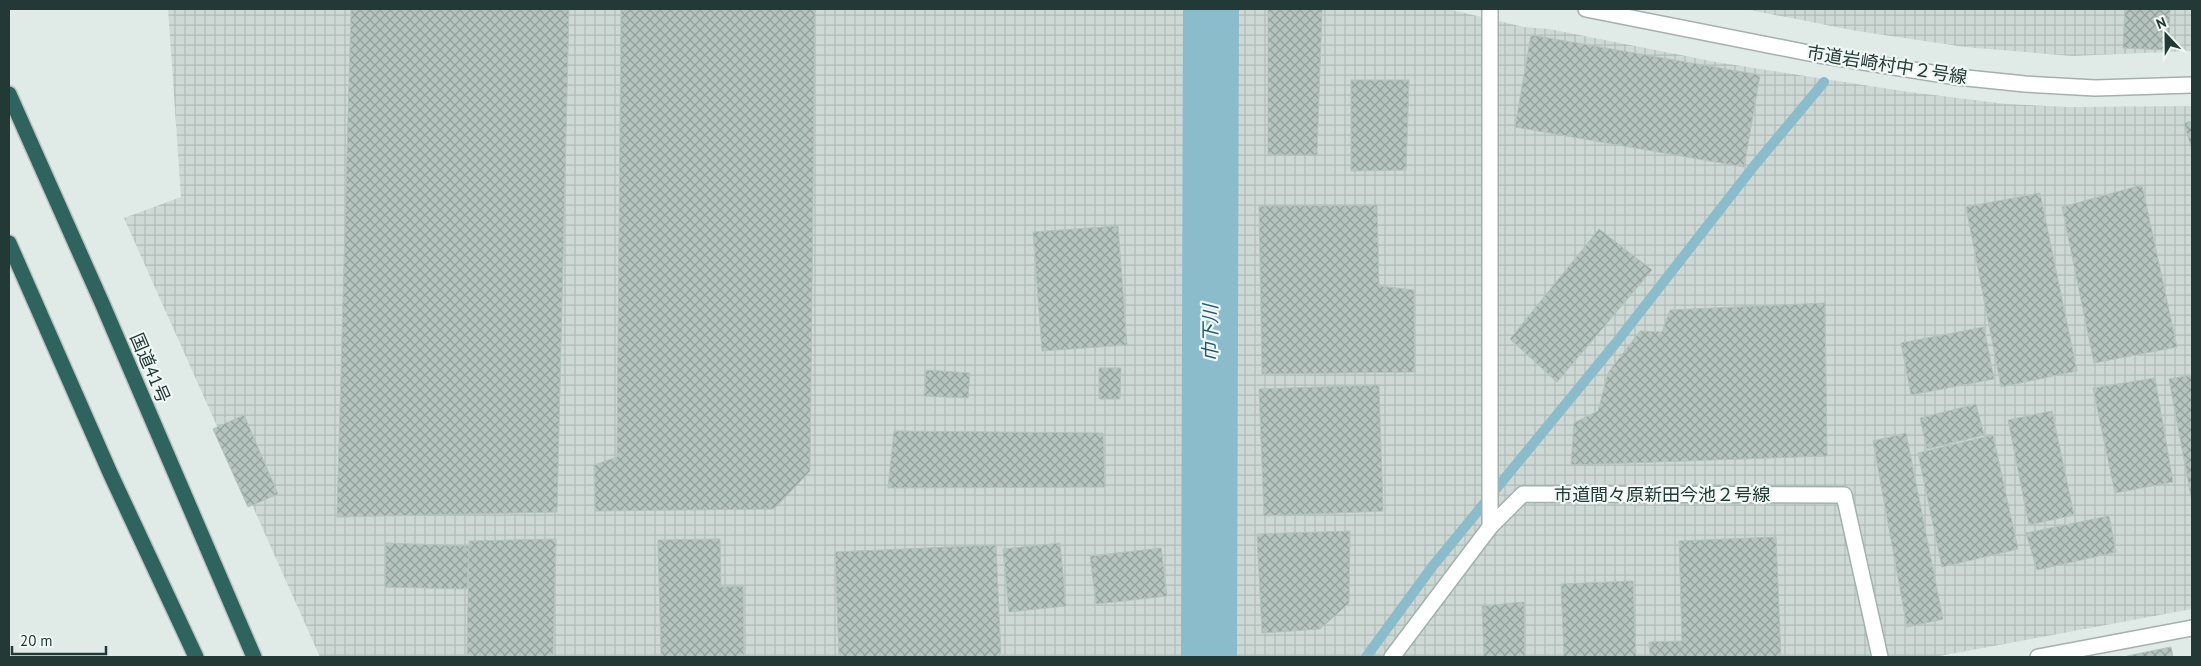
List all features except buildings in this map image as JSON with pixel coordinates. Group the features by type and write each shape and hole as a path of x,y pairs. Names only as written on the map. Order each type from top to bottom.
{"highway":[{"name":"国道41号","path":"9,94 102,303 254,657"},
{"path":"9,243 108,466 196,657"}],"street":[{"path":"1490,9 1490,527"},
{"name":"市道岩崎村中２号線","path":"1586,9 1819,55 1956,77 2025,84 2095,88 2192,85"},
{"name":"市道間々原新田今池２号線","path":"1392,657 1490,527 1523,494 1844,495 1880,657"},
{"path":"2038,657 2192,628"}],"shaded area":[{"path":"168,9 1448,9 1524,27 1549,29 1716,62 1909,92 2007,104 2068,107 2192,106 2192,609 1934,657 320,657 124,218 181,197"},
{"path":"1745,9 2192,9 2192,51 2072,56 1965,47 1857,31"}],"waterway":[{"name":"巾下川","path":"1209,657 1211,9"},
{"path":"1366,657 1432,567 1615,344 1754,166 1824,82"}]}
